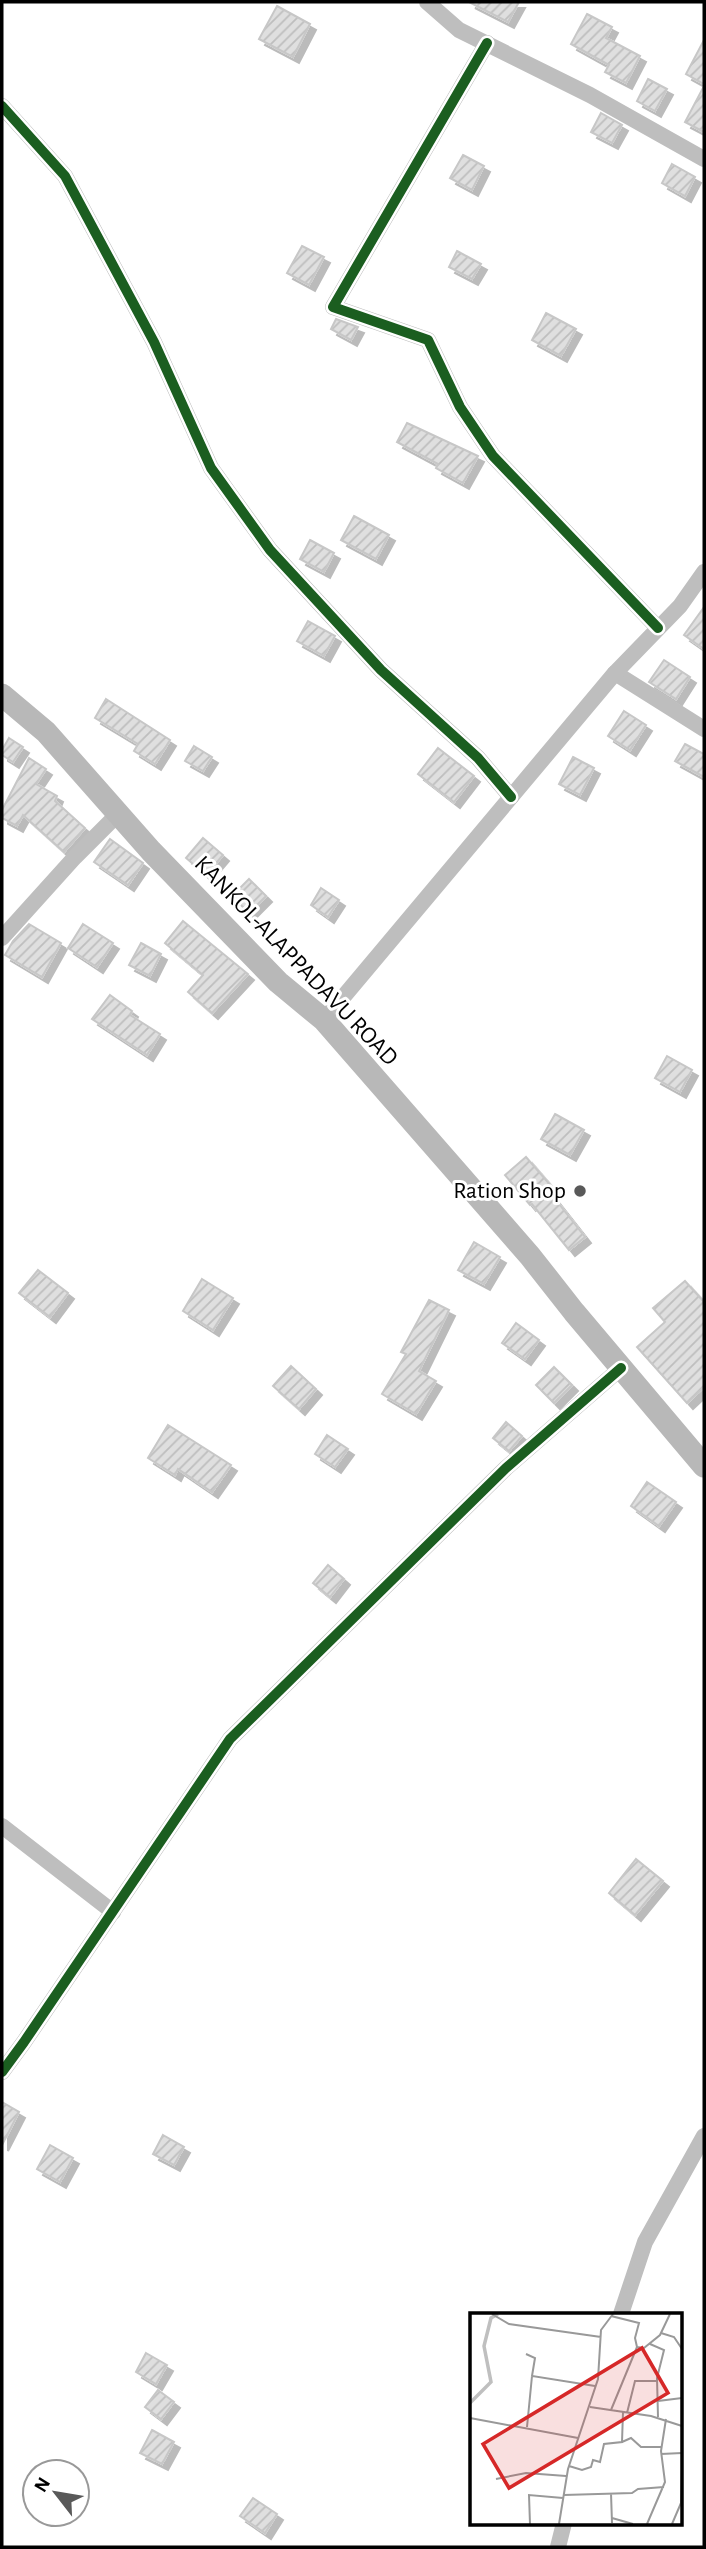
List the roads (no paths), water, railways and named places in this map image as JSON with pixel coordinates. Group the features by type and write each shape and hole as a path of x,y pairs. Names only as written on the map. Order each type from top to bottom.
{"main road":[{"name":"KANKOL-ALAPPADAVU ROAD","path":"2,695 46,732 118,814 278,982 324,1020 530,1256 704,1465"}],"street":[{"path":"427,2 459,30 590,95 704,159"},
{"path":"487,43 333,307 428,340 460,407 493,456 658,628"},
{"path":"2,106 65,176 154,342 211,468 270,550 382,670 478,758 511,797"},
{"path":"324,1020 615,673 680,606 704,572"},
{"path":"615,673 704,729"},
{"path":"2,938 118,814"},
{"path":"2,2072 230,1739 506,1468 621,1368"},
{"path":"2,1826 113,1912"},
{"path":"622,2313 645,2242 704,2136"},
{"path":"558,2547 564,2524"}],"place":[{"name":"Ration Shop","path":"580,1191"}]}
